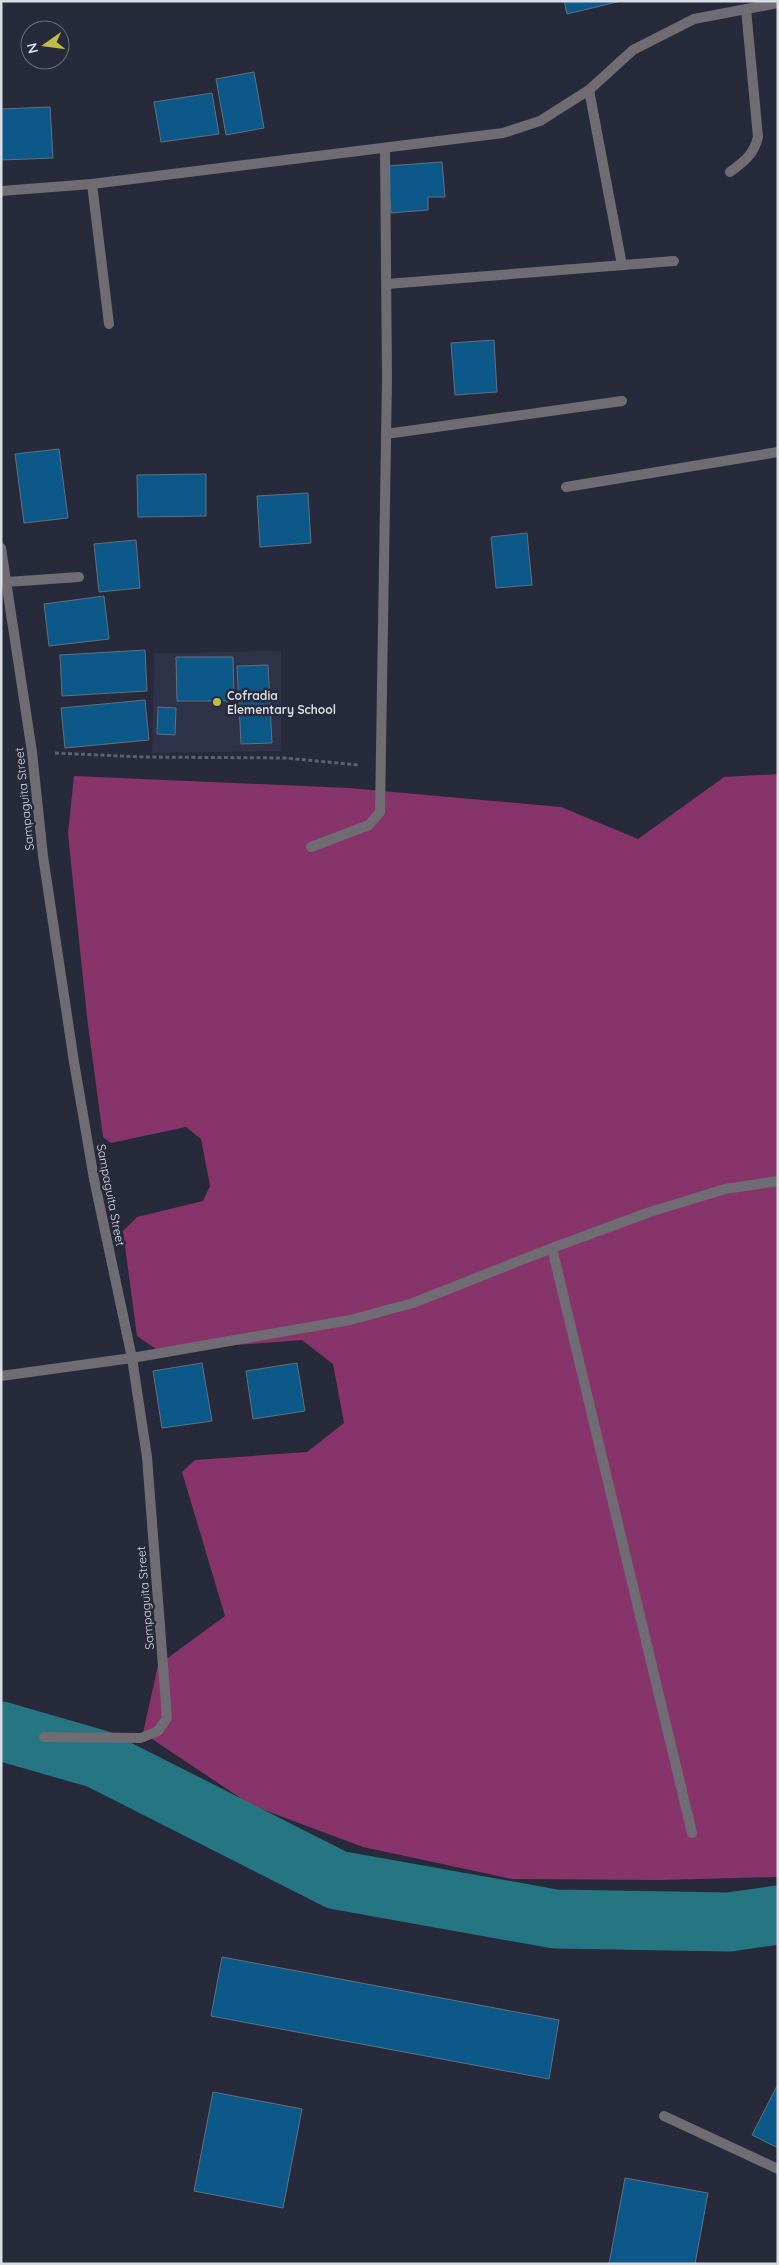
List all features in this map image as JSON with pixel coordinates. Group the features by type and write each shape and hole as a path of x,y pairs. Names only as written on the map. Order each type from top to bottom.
{"street":[{"path":"1,191 92,184 503,132 540,121 589,90 633,50 694,20 778,3"},
{"path":"730,172 750,157 755,149 758,137 746,9"},
{"path":"589,90 622,265"},
{"path":"311,847 369,825 380,812 379,767 384,627 386,434 385,148"},
{"path":"92,184 109,324"},
{"path":"386,284 674,261"},
{"path":"386,434 622,401"},
{"path":"566,487 778,452"},
{"name":"Sampaguita Street","path":"1,548 32,752 43,856 74,1062 94,1178 132,1358 147,1457 167,1718 158,1731 141,1738 44,1738"},
{"path":"7,582 79,576"},
{"path":"1,1376 132,1358 350,1320 404,1306 650,1212 725,1189 778,1181"},
{"path":"552,1248 692,1833"},
{"path":"664,2116 778,2169"}],"path":[{"path":"32,752 144,757 285,758 379,767"}],"shaded area":[{"name":"Cofradia Elementary School","path":"281,651 281,751 152,753 154,653"},
{"path":"778,774 778,1877 661,1880 512,1879 363,1847 251,1805 143,1733 158,1665 225,1616 182,1472 195,1460 307,1452 344,1423 333,1364 302,1340 159,1351 137,1336 123,1231 137,1217 203,1201 210,1186 201,1139 186,1127 111,1143 103,1137 87,1017 68,834 74,776 349,788 561,807 638,839 724,777"}],"building":[{"path":"564,1 621,1 567,14"},
{"path":"254,72 264,128 226,135 216,79"},
{"path":"212,93 219,134 161,142 154,102"},
{"path":"50,107 53,158 1,160 1,109"},
{"path":"442,162 445,197 428,197 428,210 391,213 387,166"},
{"path":"494,340 497,392 455,395 451,343"},
{"path":"59,449 68,518 24,523 15,454"},
{"path":"206,474 206,516 138,517 137,475"},
{"path":"308,493 311,543 260,547 257,496"},
{"path":"527,533 532,585 496,588 491,537"},
{"path":"136,540 140,588 99,592 94,544"},
{"path":"104,596 109,639 49,646 44,604"},
{"path":"145,650 147,691 62,696 60,655"},
{"path":"176,657 233,657 234,701 177,701"},
{"path":"268,665 272,743 241,744 237,666"},
{"path":"145,700 149,740 65,748 61,708"},
{"path":"158,707 176,708 175,735 157,734"},
{"path":"202,1363 212,1421 162,1428 153,1371"},
{"path":"297,1363 305,1411 253,1419 246,1371"},
{"path":"222,1957 559,2020 549,2079 211,2016"},
{"path":"778,2084 778,2148 752,2135"},
{"path":"213,2092 302,2109 283,2208 194,2191"},
{"path":"625,2178 708,2193 695,2264 609,2264"}],"waterway":[{"path":"1,1731 98,1759 337,1880 555,1919 729,1922 778,1915"}],"place":[{"name":"Cofradia Elementary School","path":"217,702"}]}
